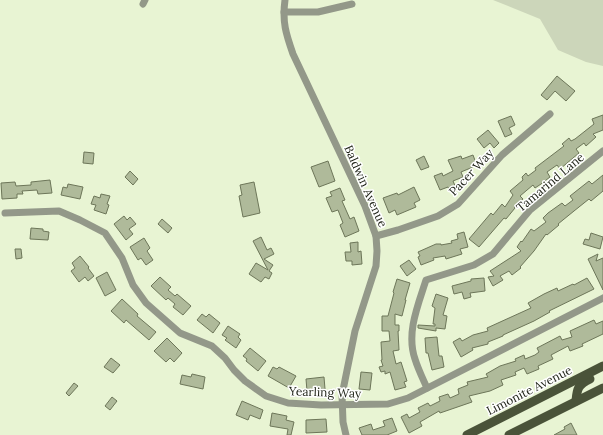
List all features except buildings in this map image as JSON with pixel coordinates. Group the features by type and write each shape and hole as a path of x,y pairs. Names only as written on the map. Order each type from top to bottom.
{"main road":[{"name":"Limonite Avenue","path":"467,435 603,366"},
{"path":"576,401 577,390 581,384 603,372"},
{"path":"509,435 603,388"}],"street":[{"name":"Baldwin Avenue","path":"285,0 285,32 293,54 364,206 376,236 376,266 355,331 341,405 346,435"},
{"path":"284,12 318,12 352,4"},
{"name":"Pacer Way","path":"376,236 438,216 458,204 502,155 550,114"},
{"name":"Tamarind Lane","path":"427,388 414,358 412,335 413,322 426,280 474,265 492,254 530,210 603,151"},
{"name":"Yearling Way","path":"5,213 59,211 105,233 122,258 133,285 146,303 180,333 212,346 225,358 245,381 266,396 288,403 321,405 388,404 408,398 603,298"}],"green space":[{"path":"493,0 603,0 603,66 586,62 558,50 540,19"}]}
